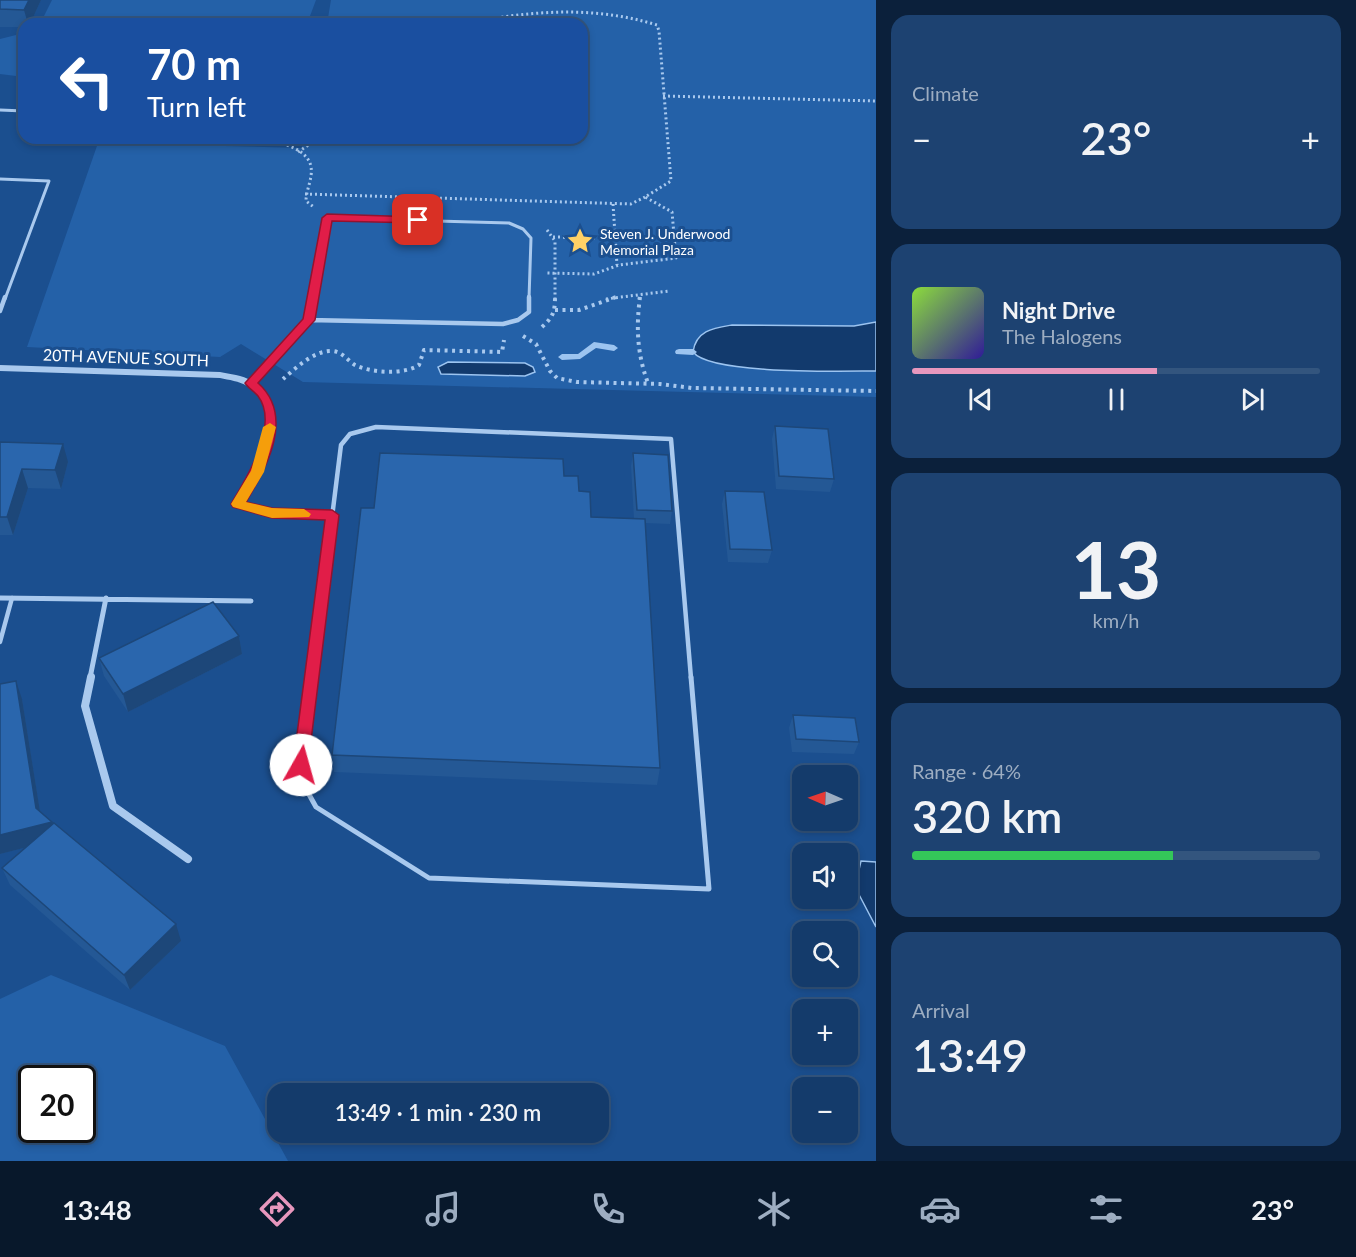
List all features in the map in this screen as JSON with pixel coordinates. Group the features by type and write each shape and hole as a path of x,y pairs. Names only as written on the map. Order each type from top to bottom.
{"street":[{"name":"20TH AVENUE SOUTH","path":"0,368 220,375 251,383"},
{"path":"238,504 258,472 270,433 270,410 264,395 251,383"},
{"path":"0,598 251,601"},
{"path":"106,598 85,706 113,806 188,859"}],"lane":[{"path":"0,110 18,111"},
{"path":"0,180 49,181 0,310"},
{"path":"251,383 309,320 327,218 509,223 523,229 531,238 529,312 518,320 503,324 309,320"},
{"path":"376,427 672,439 709,889 429,878 316,807 306,789 301,765 332,515 341,445 350,434 364,429 376,427"},
{"path":"238,504 272,513 332,515"},
{"path":"0,642 12,598"}],"path":[{"path":"305,194 631,204 671,181 660,32 657,25 640,18 574,11 506,18"},
{"path":"663,96 876,101"},
{"path":"278,144 308,159 311,169 305,194 306,201 327,218"},
{"path":"298,152 310,144"},
{"path":"530,271 555,274 594,274 617,265 676,258 672,212 645,197"},
{"path":"613,204 617,265"},
{"path":"552,237 615,238"},
{"path":"541,329 552,318 555,310 555,274"},
{"path":"555,310 579,310 608,298 669,291"},
{"path":"640,294 636,330 638,356 648,383"},
{"path":"284,379 322,352 332,351 344,354 351,363 375,370 406,370 417,367 423,359 424,350 502,351 504,340 532,332"},
{"path":"523,336 536,344 550,371 557,378 577,382 648,383 692,388 876,391"}],"shaded area":[{"path":"52,0 316,0 310,16 300,18 43,18"},
{"path":"331,0 876,0 876,397 303,382 241,344 220,357 27,347 98,144 302,148 303,144 588,144 588,18 328,18"},
{"path":"18,34 18,76 0,74 0,39"},
{"path":"876,322 876,371 750,368 725,365 705,359 693,352 698,339 707,331 732,325 854,326"},
{"path":"448,362 525,363 533,367 535,372 525,376 441,374 438,367"},
{"path":"861,861 876,862 876,927 858,893"},
{"path":"51,975 225,1046 267,1123 267,1143 278,1143 288,1161 0,1161 0,999"}],"building":[{"path":"0,0 29,0 24,10 0,9"},
{"path":"775,426 828,429 834,479 779,476"},
{"path":"0,442 63,444 55,470 22,469 7,517 0,517"},
{"path":"380,453 563,459 564,476 578,476 579,491 590,492 591,517 645,519 660,768 332,755 361,508 374,508"},
{"path":"633,453 668,455 672,511 637,510"},
{"path":"725,491 764,492 772,550 730,549"},
{"path":"213,602 239,636 123,694 99,658"},
{"path":"16,681 36,808 52,822 0,835 0,684"},
{"path":"793,715 855,718 859,742 796,739"},
{"path":"54,823 176,924 124,975 2,868"}],"waterway":[{"path":"562,357 580,356 594,345 614,348"},
{"path":"679,352 693,352"}],"slow traffic":[{"path":"270,427 258,472 238,504 272,513 304,514"}],"place":[{"name":"Steven J. Underwood Memorial Plaza","path":"580,241"}],"route":[{"path":"301,765 332,515 272,513 238,504 258,472 270,433 270,410 264,395 251,383 309,320 327,218 418,220"}]}
